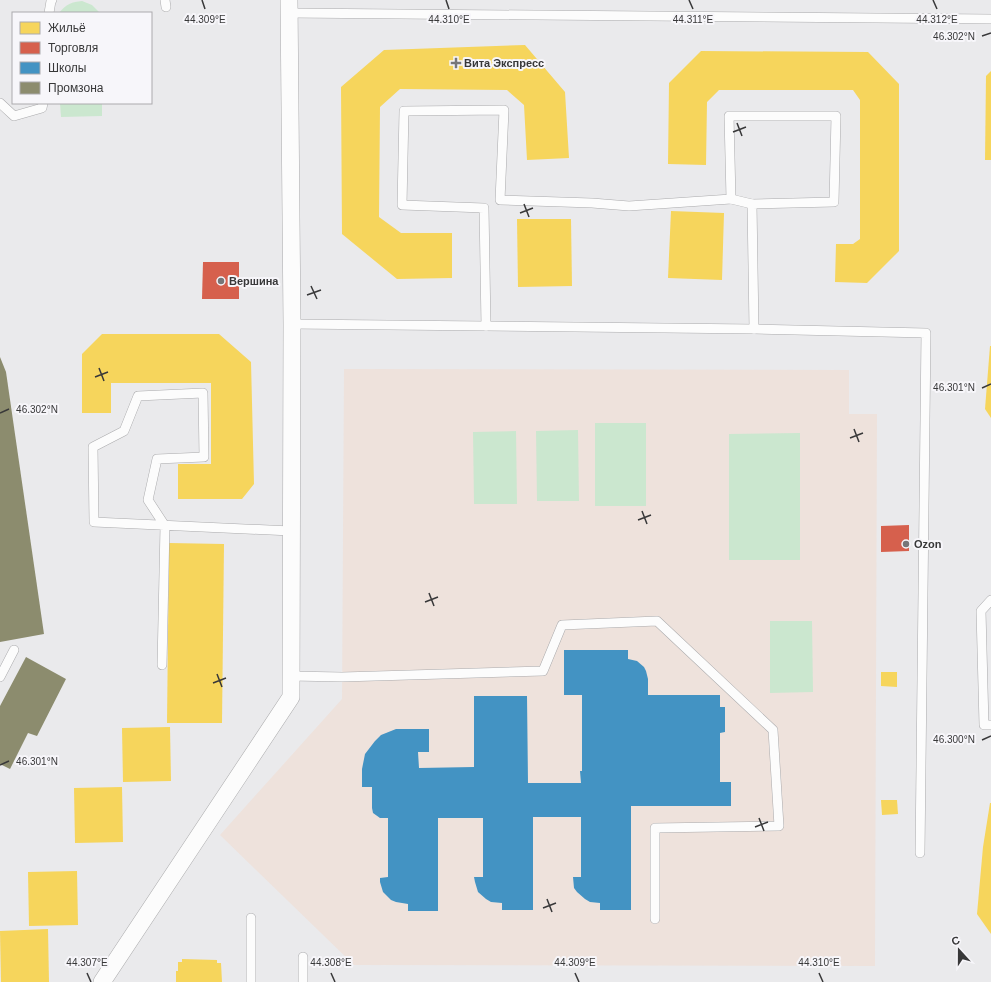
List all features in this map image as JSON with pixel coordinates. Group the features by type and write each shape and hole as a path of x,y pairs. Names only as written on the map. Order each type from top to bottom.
{"street":[{"path":"102,982 291,697 292,324 289,7"}],"lane":[{"path":"49,12 52,0"},
{"path":"289,7 991,19"},
{"path":"0,103 14,116 42,108 43,104"},
{"path":"500,200 504,110 404,111 402,205 484,208 500,200 592,203 629,206 731,199 752,204 834,202 836,116 729,116 731,199"},
{"path":"752,204 754,329"},
{"path":"484,208 486,326"},
{"path":"292,324 754,329 926,333 920,853"},
{"path":"162,665 165,526 148,500 157,459 204,457 203,393 138,396 124,431 93,447 94,522 165,526 291,531"},
{"path":"991,600 981,611 984,725 991,725"},
{"path":"291,676 342,677 543,671 562,625 657,621 773,730 779,826 655,828 655,919"},
{"path":"0,677 14,650"},
{"path":"251,918 251,982"},
{"path":"303,957 303,982"}],"shaded area":[{"path":"344,369 849,370 849,414 877,414 875,966 354,965 220,835 342,699"}],"green space":[{"path":"82,1 92,5 99,12 60,12 64,7 75,2"},
{"path":"60,104 102,104 102,116 61,117"},
{"path":"595,423 646,423 646,506 595,506"},
{"path":"578,430 579,501 537,501 536,431"},
{"path":"516,431 517,504 474,504 473,432"},
{"path":"800,433 800,560 729,560 729,434"},
{"path":"770,621 812,621 813,692 770,693"}],"building: Жильё":[{"path":"525,45 565,92 569,158 527,160 524,105 507,90 400,89 380,107 379,217 401,233 452,233 452,278 397,279 342,234 341,87 384,50"},
{"path":"701,51 868,52 899,84 899,251 867,283 835,282 836,244 853,244 860,239 860,100 853,90 719,90 707,102 706,165 668,164 669,83"},
{"path":"991,71 991,160 985,160 986,76"},
{"path":"671,211 724,213 722,280 668,278"},
{"path":"517,219 571,219 572,286 518,287"},
{"path":"102,334 219,334 251,362 254,484 242,499 178,499 178,464 211,464 211,383 111,383 111,413 82,413 82,354"},
{"path":"991,346 991,418 985,409"},
{"path":"169,543 224,544 222,723 167,723"},
{"path":"881,672 897,672 897,687 881,686"},
{"path":"170,727 171,781 123,782 122,728"},
{"path":"122,787 123,842 75,843 74,788"},
{"path":"881,800 897,800 898,814 882,815"},
{"path":"990,803 991,934 977,914 983,847"},
{"path":"77,871 78,925 29,926 28,872"},
{"path":"48,929 49,982 1,982 0,931"},
{"path":"182,959 217,960 217,963 221,963 222,982 176,982 178,962 182,962"}],"building: Торговля":[{"name":"Вершина","path":"203,262 239,262 239,299 202,299"},
{"path":"909,525 909,551 881,552 881,526"}],"building: Школы":[{"path":"564,650 628,650 628,659 637,661 646,671 648,679 648,695 720,695 720,707 725,707 725,732 720,733 720,782 731,782 731,806 631,806 631,910 600,910 600,903 590,902 574,888 573,877 581,877 581,817 533,817 533,910 502,910 502,903 491,902 478,892 474,877 483,877 483,818 438,818 438,911 408,911 408,904 391,900 383,892 380,882 380,878 388,877 388,818 380,818 373,813 372,787 362,787 362,769 365,754 381,735 396,729 429,729 429,752 418,752 419,768 474,767 474,696 527,696 528,783 581,783 582,695 564,695"}],"building: Промзона":[{"path":"0,357 6,372 44,634 0,642"},
{"path":"26,657 66,679 37,736 28,733 10,769 0,764 0,706"}],"place":[{"name":"Вита Экспресс","path":"456,63"},
{"name":"Вершина","path":"221,281"},
{"name":"Ozon","path":"906,544"}]}
